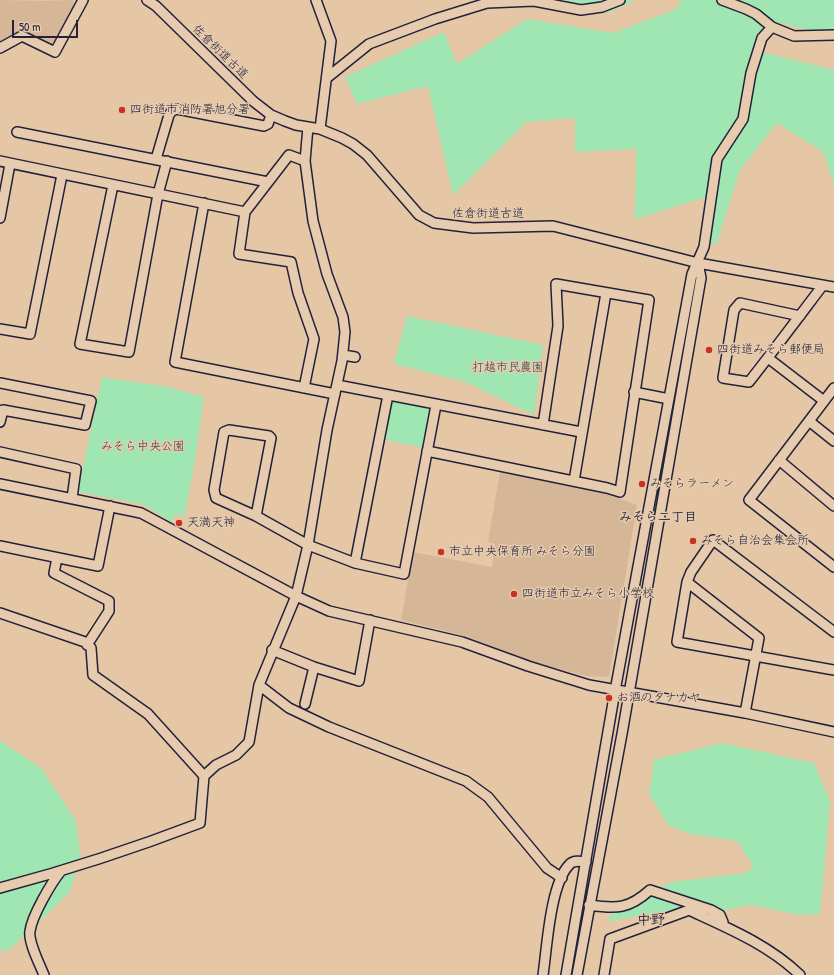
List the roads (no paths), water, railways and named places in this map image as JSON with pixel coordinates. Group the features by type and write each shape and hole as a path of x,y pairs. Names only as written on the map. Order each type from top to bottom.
{"street":[{"path":"0,48 22,36 55,52 83,0"},
{"name":"佐倉街道古道","path":"147,0 158,3 253,101 271,115 296,125 320,129 342,138 367,155 409,205 418,214 434,223 473,228 553,226 698,264 834,287"},
{"path":"316,0 331,41 328,77 320,129"},
{"path":"328,77 369,44 436,19 487,3 534,1 581,10 602,7 620,0"},
{"path":"722,0 756,14 772,27 794,36 834,35"},
{"path":"566,975 615,691 692,274 698,264 704,246 717,159 743,119 750,73 762,38 772,27"},
{"path":"156,159 169,115 172,111 177,109 264,126 268,124 271,115"},
{"path":"0,888 61,871 161,838 200,823 204,776 216,765 236,755 249,742 259,685 272,650 296,596 308,545 343,355 345,332 343,317 327,274 313,221 304,161 308,127"},
{"path":"17,132 268,182"},
{"path":"304,161 289,155 245,212 238,254 291,262 298,293 314,339 304,388"},
{"path":"0,161 245,212"},
{"path":"113,185 80,344 129,352 158,194 167,161"},
{"path":"0,218 10,164"},
{"path":"0,328 30,334 62,175"},
{"path":"204,203 175,362 304,388 336,389 388,395 581,432"},
{"path":"577,975 701,278 698,264"},
{"path":"427,451 607,488 620,492 649,300 556,284 558,326 543,425"},
{"path":"800,316 740,303 734,310 723,378 749,382 800,316 822,285"},
{"path":"574,481 581,432 606,293"},
{"path":"343,355 355,358"},
{"path":"768,358 824,401"},
{"path":"0,383 91,401 85,425 3,410 0,422"},
{"path":"834,388 749,500 834,567"},
{"path":"634,392 669,399"},
{"path":"355,563 388,395"},
{"path":"256,516 271,438 269,436 227,431 224,432 214,495 223,502 256,516 308,545 355,563 404,574 436,405"},
{"path":"809,421 834,441"},
{"path":"0,452 76,469 72,498"},
{"path":"779,460 834,506"},
{"path":"0,484 141,513 296,596 329,611 462,642 528,666 589,685 615,691 745,713 834,732"},
{"path":"0,546 98,566 110,506"},
{"path":"834,632 713,540 691,572 687,582 677,642 834,670"},
{"path":"57,558 54,573 109,601 109,611 87,645"},
{"path":"687,582 759,638 745,713"},
{"path":"0,613 85,642 91,648 93,675 148,714 204,776"},
{"path":"272,650 314,667 358,681 370,620"},
{"path":"305,704 314,667"},
{"path":"259,685 290,708 329,727 466,781 488,798 547,868 562,878"},
{"path":"543,975 553,900 569,864 576,861 586,862"},
{"path":"44,975 37,959 30,932 51,883 61,871"},
{"path":"589,905 619,908 636,902 650,890 711,910 720,915 723,922 722,925"},
{"path":"604,975 610,939 689,910 768,949 790,965 800,975"}],"place":[{"name":"四街道市消防署旭分署","path":"122,110"},
{"name":"四街道みそら郵便局","path":"709,350"},
{"name":"みそらラーメン","path":"642,484"},
{"name":"天満天神","path":"179,523"},
{"name":"みそら自治会集会所","path":"693,541"},
{"name":"市立中央保育所 みそら分園","path":"441,552"},
{"name":"四街道市立みそら小学校","path":"514,594"},
{"name":"お酒のタナカヤ","path":"609,698"}],"district":[{"name":"みそら二丁目","path":"658,518"},
{"name":"中野","path":"651,920"}],"park label":[{"name":"打越市民農園","path":"508,368"},
{"name":"みそら中央公園","path":"143,447"}]}
